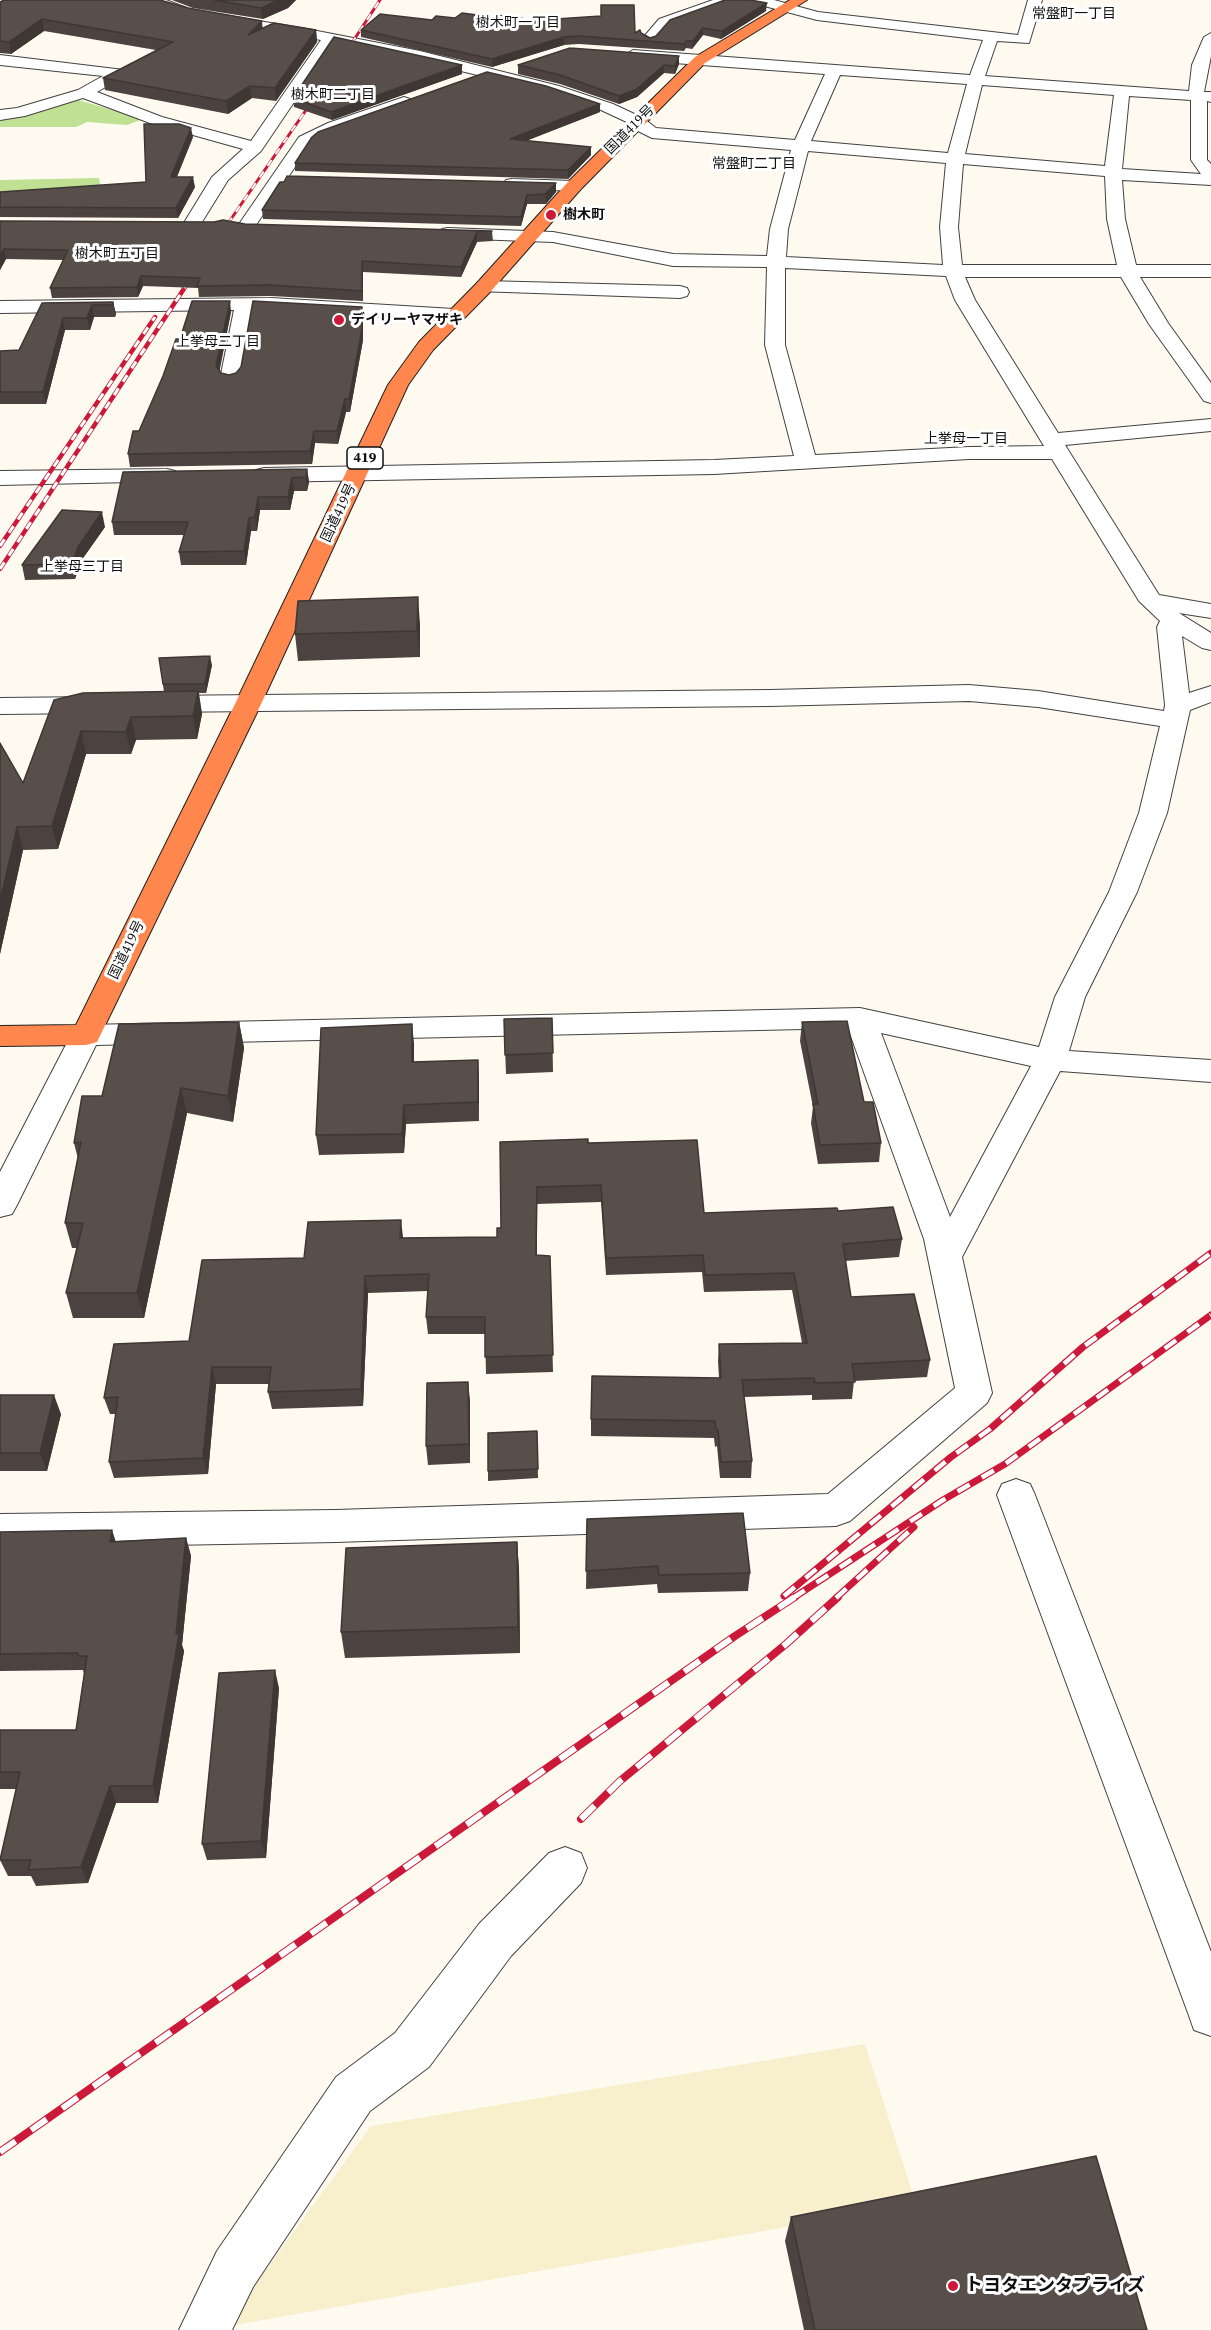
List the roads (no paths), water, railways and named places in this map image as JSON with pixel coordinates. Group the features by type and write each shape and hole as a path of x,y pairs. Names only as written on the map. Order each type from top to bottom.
{"highway":[{"name":"国道419号","path":"86,1035 249,702 398,385 426,346 484,287 573,186 700,60 793,4"},
{"path":"0,1036 86,1035"}],"street":[{"path":"159,0 163,6 190,14 420,56 564,93 607,107 637,121 652,133 1113,173 1211,178"},
{"path":"649,39 664,22 727,0"},
{"path":"758,0 793,4 818,16 1024,40 1035,0"},
{"path":"991,37 976,80 955,159 949,227 953,271 966,300 1151,601 1173,620 1211,643"},
{"path":"168,226 200,226 221,177 255,147 330,38"},
{"path":"1211,38 1200,65 1203,96 1199,100 1199,160 1211,178"},
{"path":"623,53 1203,96"},
{"path":"0,60 119,73 84,93 19,114 0,115"},
{"path":"456,84 522,65"},
{"path":"1083,69 1083,87"},
{"path":"806,462 775,345 776,262 779,229 801,145 834,70"},
{"path":"1122,90 1113,173 1116,219 1128,272 1159,324 1211,397"},
{"path":"84,93 156,120 255,147"},
{"path":"269,228 239,227 279,178 305,140 312,135 425,95"},
{"path":"279,178 300,179"},
{"path":"496,184 573,186"},
{"path":"436,232 531,235 673,260 776,262 953,271 1211,271"},
{"path":"484,287 680,292"},
{"path":"230,379 245,304"},
{"path":"0,307 245,304 454,315"},
{"path":"238,475 714,467 1056,446 1211,425"},
{"path":"0,478 190,476"},
{"path":"1151,601 1211,610"},
{"path":"945,1257 1050,1060 1070,997 1124,892 1153,813 1175,713 1169,627 1173,620"},
{"path":"0,706 746,698 969,693 1175,713 1211,694"},
{"path":"0,1531 336,1526 836,1510 974,1393 941,1239 860,1018"},
{"path":"0,1205 86,1035 860,1018 1050,1060 1211,1071"},
{"path":"1016,1495 1211,2013"},
{"path":"205,2330 235,2269 352,2094 412,2050 495,1940 565,1868"}],"railway":[{"path":"344,55 380,0"},
{"path":"220,235 315,97"},
{"path":"0,569 193,275"},
{"path":"0,546 155,317"},
{"path":"784,1596 951,1457 990,1429 1083,1347 1211,1253"},
{"path":"793,1598 943,1500 1005,1464 1211,1315"},
{"path":"836,1598 914,1527"},
{"path":"0,2152 735,1636 795,1597"},
{"path":"581,1819 620,1781 786,1644 838,1597"}],"place":[{"name":"樹木町","path":"551,215"},
{"name":"デイリーヤマザキ","path":"339,320"},
{"name":"トヨタエンタプライズ","path":"953,2286"}],"district":[{"name":"常盤町一丁目","path":"1074,14"},
{"name":"樹木町一丁目","path":"518,23"},
{"name":"樹木町二丁目","path":"333,95"},
{"name":"常盤町二丁目","path":"754,164"},
{"name":"樹木町五丁目","path":"117,254"},
{"name":"上挙母二丁目","path":"218,342"},
{"name":"上挙母一丁目","path":"966,439"},
{"name":"上挙母三丁目","path":"82,567"}]}
